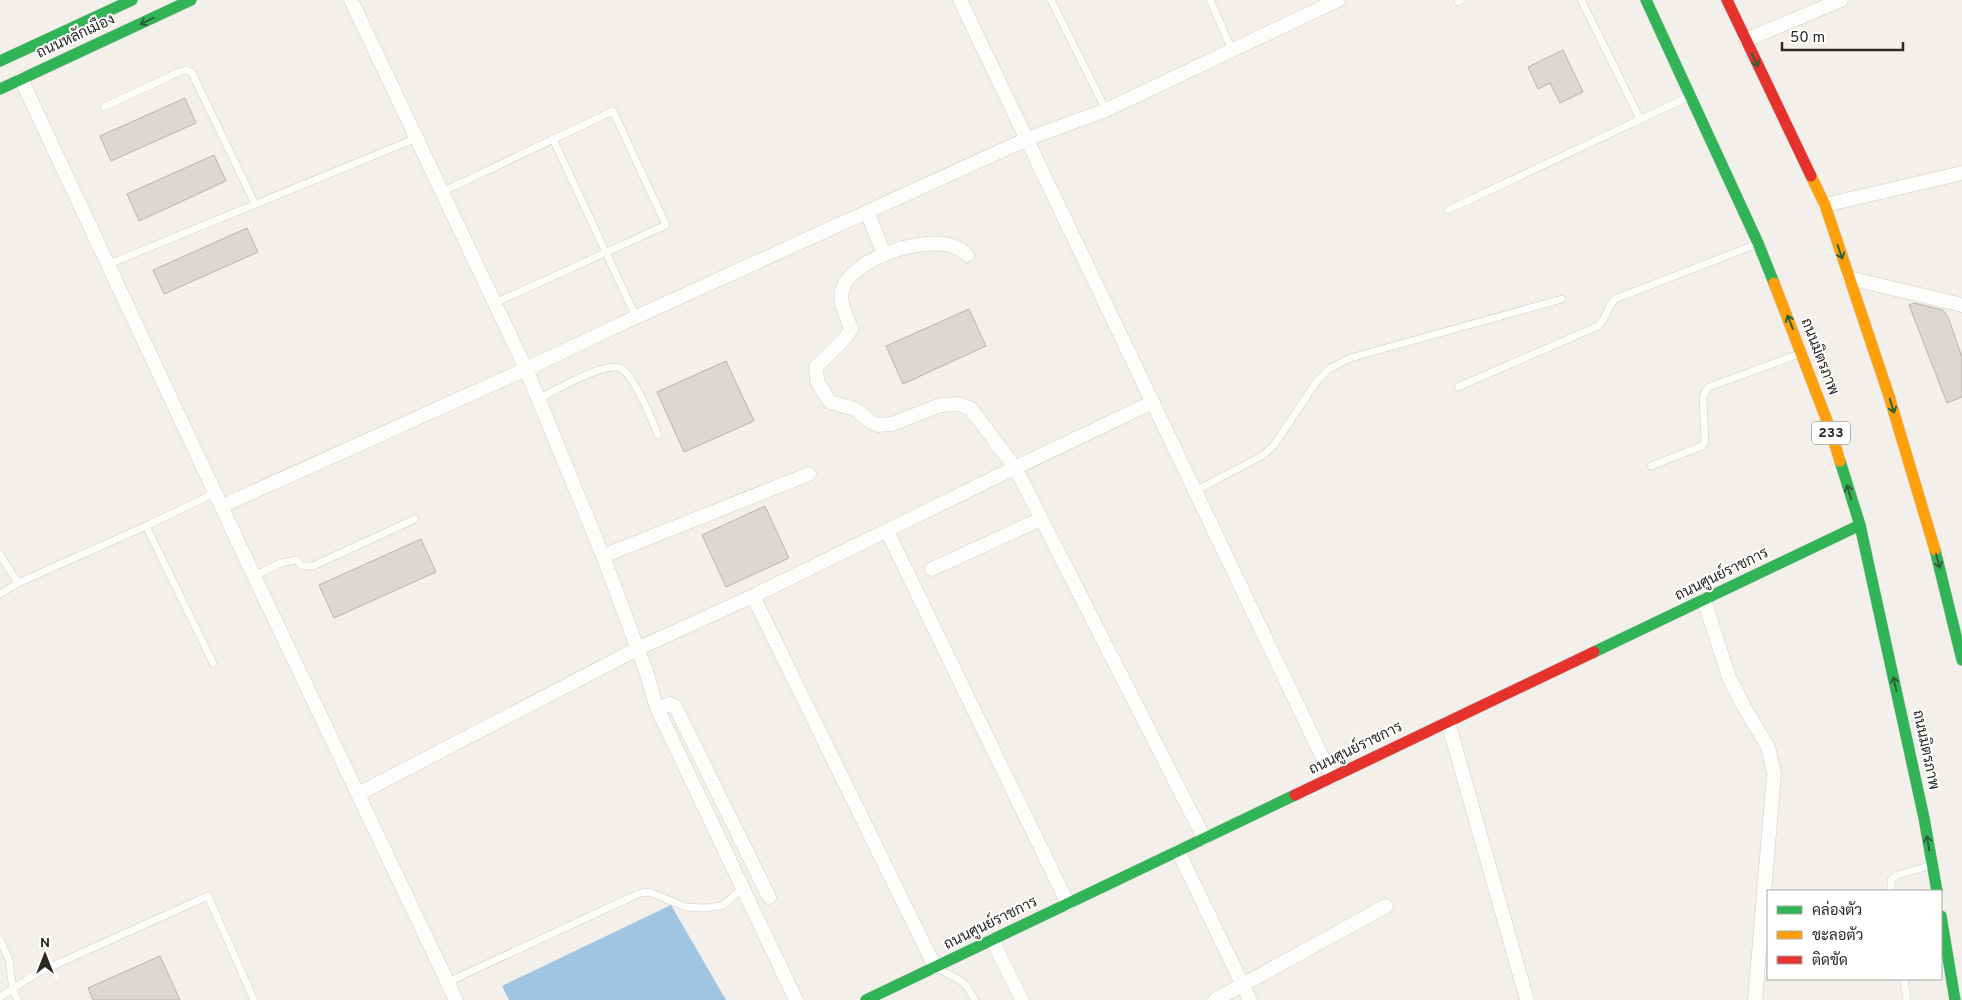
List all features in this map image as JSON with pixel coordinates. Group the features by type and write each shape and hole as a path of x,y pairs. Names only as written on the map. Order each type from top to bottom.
{"main road":[{"name":"ถนนหลักเมือง","path":"0,61 111,4 132,0"},
{"name":"ถนนหลักเมือง","path":"0,89 191,0"},
{"name":"ถนนมิตรภาพ","path":"1646,0 1758,243 1829,426 1860,526 1920,799 1936,890"},
{"path":"1727,0 1825,205 1958,618 1962,660"},
{"name":"ถนนศูนย์ราชการ","path":"866,1000 1860,526"},
{"path":"1942,922 1955,1000"}],"street":[{"path":"351,0 526,369 604,556 646,671 657,708 796,1000"},
{"path":"960,0 1332,777"},
{"path":"222,506 1027,139 1106,110 1338,0"},
{"path":"1746,40 1840,0"},
{"path":"21,79 254,576 456,1000"},
{"path":"1825,205 1962,172"},
{"path":"866,212 884,254"},
{"path":"967,254 957,247 925,244 884,254 855,272 845,283 842,293 842,305 851,329 846,338 816,367 817,381 830,402 855,409 878,426 892,424 941,405 959,404 971,409 1016,469 1204,838"},
{"path":"1849,278 1962,305"},
{"path":"358,794 637,649 753,596 1153,402"},
{"path":"604,556 809,474"},
{"path":"932,569 1041,519"},
{"path":"887,531 1068,904"},
{"path":"753,596 935,967"},
{"path":"1704,600 1729,677 1768,747 1774,773 1755,1000"},
{"path":"657,708 670,704 675,706 769,897"},
{"path":"1448,722 1527,1000"},
{"path":"1178,851 1250,1000"},
{"path":"1215,1000 1386,906"},
{"path":"992,940 1022,1000"}],"lane":[{"path":"1051,0 1106,110"},
{"path":"1210,0 1232,50"},
{"path":"1581,0 1640,120"},
{"path":"104,108 186,70 192,74 256,204"},
{"path":"1448,210 1691,96"},
{"path":"442,192 613,112 666,225 495,304"},
{"path":"109,264 416,138"},
{"path":"553,139 636,317"},
{"path":"1458,387 1598,326 1603,322 1609,305 1615,299 1758,243"},
{"path":"1195,491 1262,456 1274,445 1317,381 1329,369 1350,358 1562,299"},
{"path":"1651,466 1702,446 1705,442 1703,398 1709,387 1802,353"},
{"path":"538,399 602,368 619,367 625,371 637,388 658,434"},
{"path":"0,594 18,583 215,493"},
{"path":"254,576 288,560 297,560 302,566 313,566 415,519"},
{"path":"146,526 213,663"},
{"path":"0,554 18,583"},
{"path":"1891,890 1891,880 1897,875 1932,865"},
{"path":"448,982 640,893 649,892 686,907 704,908 722,906 742,888"},
{"path":"0,997 14,990 37,973 208,896 254,1000"},
{"path":"0,940 9,960 14,990 18,1000"},
{"path":"935,967 960,979 967,985 975,1000"},
{"path":"1904,980 1907,1000"}],"water":[{"path":"671,905 726,1000 509,1000 502,986"}],"building":[{"path":"1563,50 1583,92 1560,103 1550,83 1538,89 1528,67"},
{"path":"185,98 196,123 111,161 100,136"},
{"path":"214,155 226,181 139,221 127,194"},
{"path":"247,228 258,252 164,294 153,270"},
{"path":"1914,303 1943,310 1948,317 1962,357 1962,397 1947,403 1909,305"},
{"path":"969,309 986,346 903,384 886,346"},
{"path":"726,361 754,421 684,452 657,392"},
{"path":"765,506 789,558 726,587 702,535"},
{"path":"421,539 436,572 334,618 319,585"},
{"path":"160,956 180,1000 93,1000 88,988"}],"traffic: fast":[{"path":"0,61 132,0"},
{"path":"0,89 191,0"},
{"path":"1646,0 1758,243 1774,283"},
{"path":"1840,461 1860,525 1924,818 1937,890"},
{"path":"1594,652 1860,525"},
{"path":"1935,550 1962,660"},
{"path":"866,1000 1295,795"},
{"path":"1942,922 1955,1000"}],"traffic: slow":[{"path":"1811,176 1825,205 1889,396 1935,550"},
{"path":"1774,283 1829,426 1840,461"}],"traffic: jam":[{"path":"1727,0 1811,176"},
{"path":"1295,795 1594,652"}]}
